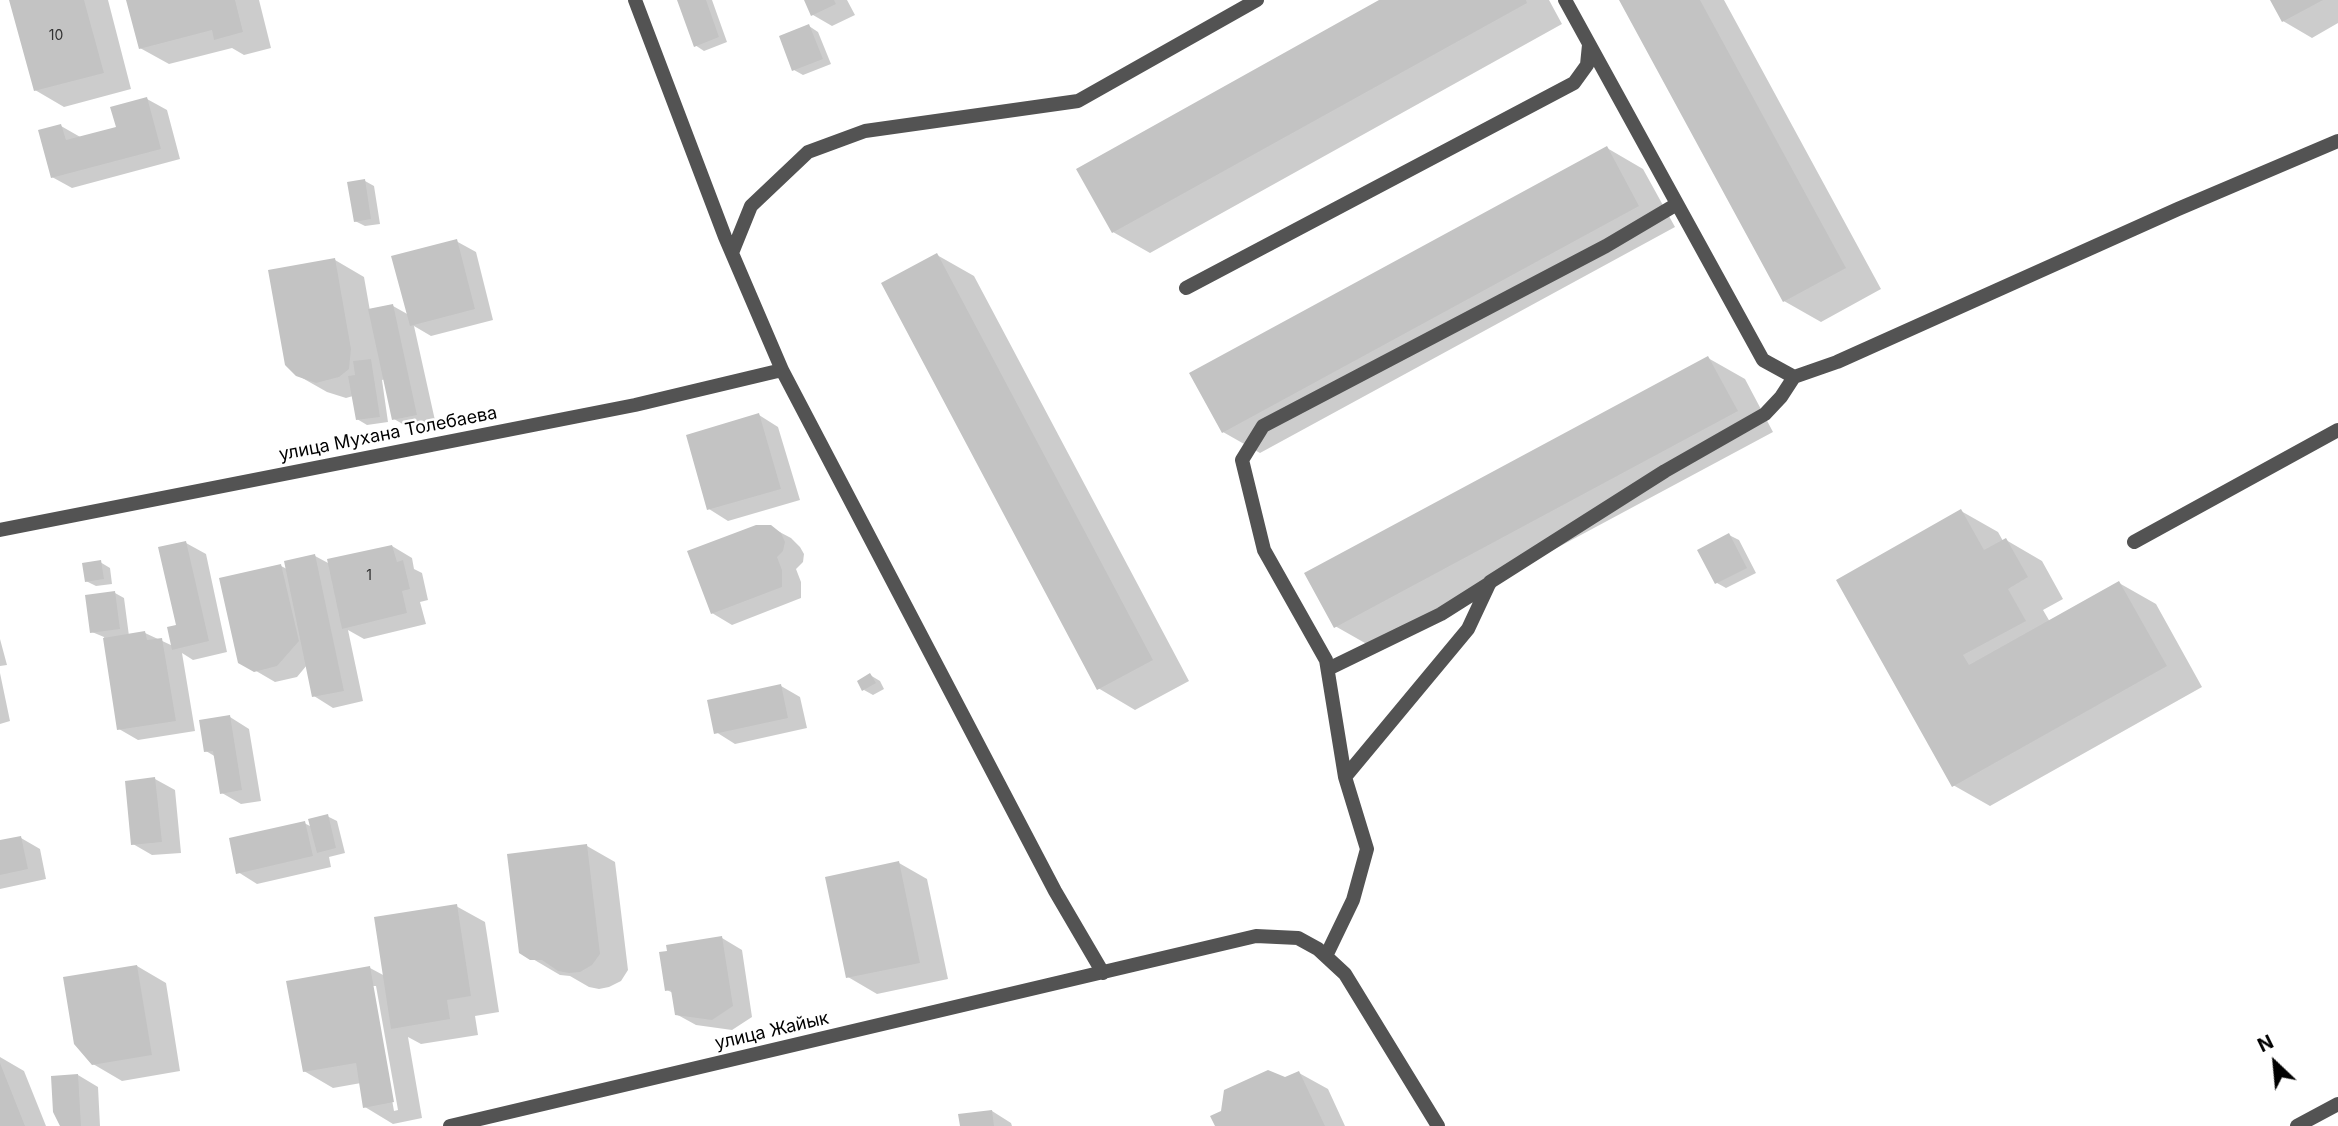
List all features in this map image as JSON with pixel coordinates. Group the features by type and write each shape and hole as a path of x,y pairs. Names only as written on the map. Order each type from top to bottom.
{"street":[{"path":"635,0 732,253 782,370 1055,891 1103,973"},
{"path":"732,253 751,205 808,152 865,131 1078,101 1257,0"},
{"path":"1566,0 1763,360 1794,377"},
{"path":"1186,288 1574,82 1587,65 1589,44"},
{"path":"1328,669 1441,614 1665,471 1765,414 1781,397 1794,377 1850,357 2178,209 2338,141"},
{"path":"1326,956 1353,900 1367,849 1345,777 1326,660 1264,550 1242,460 1263,426 1606,246 1677,204"},
{"name":"улица Мухана Толебаева","path":"0,530 622,407 782,370"},
{"path":"2134,542 2338,430"},
{"path":"1345,777 1468,629 1490,582"},
{"name":"улица Жайык","path":"450,1126 1256,936 1298,938 1318,949 1345,974 1438,1126"},
{"path":"2297,1126 2338,1104"}],"building":[{"path":"9,0 84,0 104,73 34,91"},
{"path":"126,0 235,0 243,32 214,40 212,30 139,49"},
{"path":"677,0 706,0 719,37 694,47"},
{"path":"804,0 834,0 836,4 811,16"},
{"path":"1379,0 1526,0 1527,3 1112,233 1076,169"},
{"path":"1619,0 1700,0 1846,268 1783,302"},
{"path":"2270,0 2323,0 2282,22"},
{"path":"809,24 823,59 792,71 779,36"},
{"path":"147,97 161,149 51,178 38,130 61,124 66,140 116,127 110,107"},
{"path":"1607,146 1639,206 1222,433 1189,373"},
{"path":"365,179 371,219 354,222 347,182"},
{"path":"457,239 475,309 410,326 391,256"},
{"path":"937,253 1153,660 1097,690 881,283"},
{"path":"335,258 351,349 349,369 339,377 316,383 296,376 285,365 268,270"},
{"path":"393,304 417,415 392,420 368,309"},
{"path":"1708,356 1738,411 1334,628 1304,573"},
{"path":"371,359 380,417 356,420 348,376 355,375 353,361"},
{"path":"759,413 781,489 707,510 686,435"},
{"path":"1961,509 1984,550 2006,538 2028,577 2008,589 2026,621 1963,655 1969,665 2119,581 2167,666 1952,787 1836,580"},
{"path":"756,525 771,525 781,533 785,542 783,551 777,557 782,570 782,587 711,614 687,551"},
{"path":"1729,533 1747,568 1715,584 1697,550"},
{"path":"186,541 209,641 172,650 167,627 176,625 158,547"},
{"path":"392,545 397,562 403,560 410,589 402,591 407,613 342,629 327,559"},
{"path":"315,554 344,691 312,697 284,561"},
{"path":"101,560 104,579 85,582 82,563"},
{"path":"281,564 299,641 277,666 254,672 238,663 219,578"},
{"path":"115,591 120,629 90,633 85,595"},
{"path":"145,631 147,640 162,638 176,721 117,730 103,638"},
{"path":"870,673 876,683 862,691 857,681"},
{"path":"781,684 788,718 714,734 707,700"},
{"path":"230,715 242,790 220,794 213,751 204,752 199,720"},
{"path":"155,777 162,842 131,845 125,781"},
{"path":"328,814 336,848 317,853 308,819"},
{"path":"305,821 313,856 236,874 229,838"},
{"path":"21,836 28,869 0,875 0,840"},
{"path":"587,844 600,954 592,965 580,972 558,971 542,960 530,960 519,953 507,854"},
{"path":"899,861 920,963 846,978 825,877"},
{"path":"457,904 471,996 447,1000 450,1019 391,1029 374,917"},
{"path":"722,936 733,1006 712,1020 675,1015 671,990 665,991 659,952 667,951 666,945"},
{"path":"137,965 152,1055 92,1065 74,1044 63,977"},
{"path":"370,966 394,1102 363,1108 356,1063 303,1072 286,981"},
{"path":"0,1063 25,1126 0,1126"},
{"path":"1268,1070 1285,1077 1299,1071 1325,1126 1215,1126 1210,1116 1221,1111 1224,1090"},
{"path":"78,1074 81,1126 60,1126 53,1112 51,1076"},
{"path":"992,1110 994,1126 960,1126 958,1114"}]}
